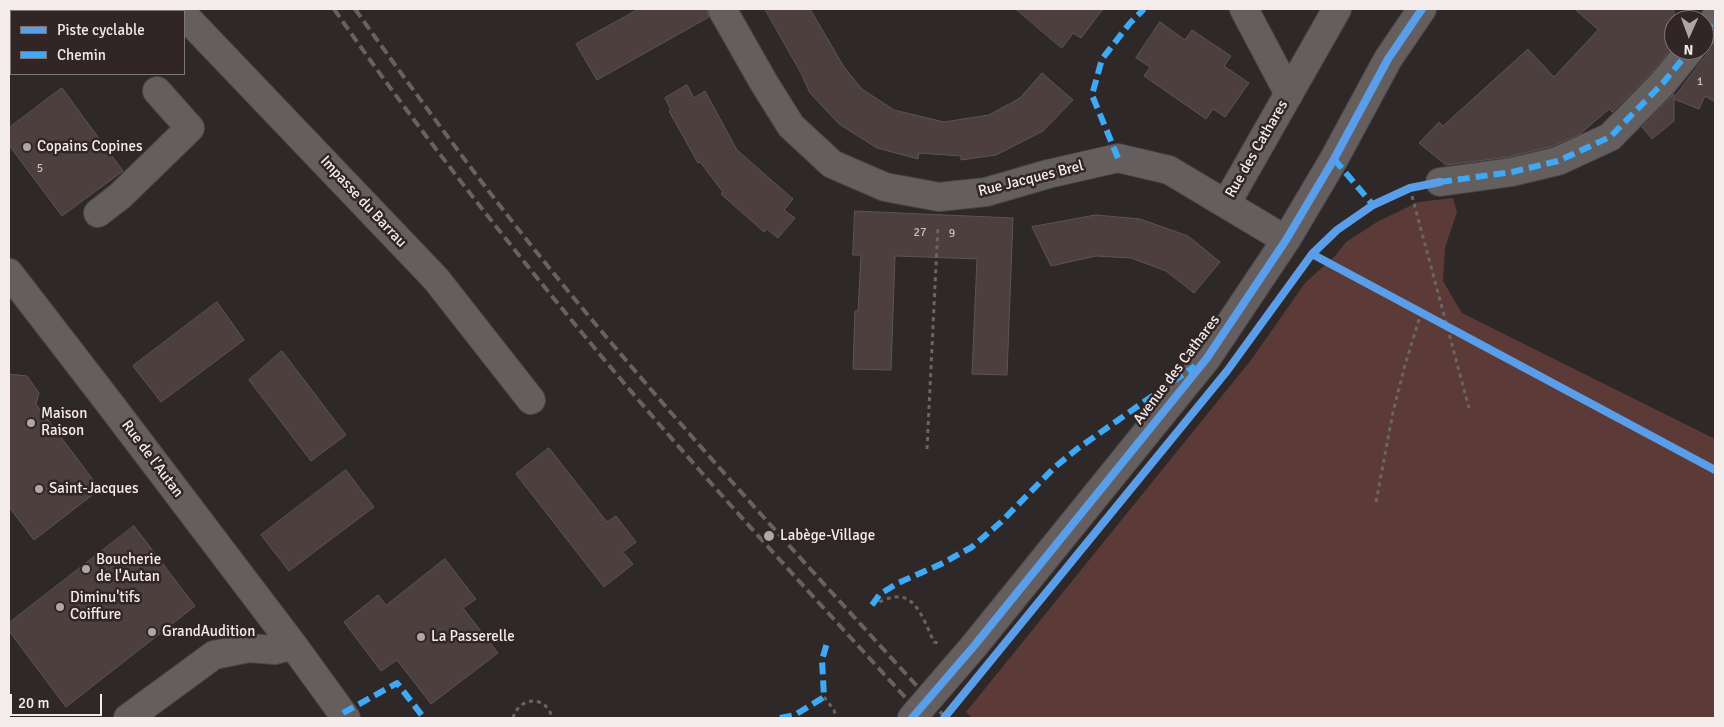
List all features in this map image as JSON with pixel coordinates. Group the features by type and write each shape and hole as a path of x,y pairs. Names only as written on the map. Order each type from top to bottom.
{"street":[{"name":"Rue Jacques Brel","path":"722,9 791,126 832,164 885,187 939,197 986,192 1048,174 1118,158 1169,170 1286,240"},
{"name":"Rue des Cathares","path":"1244,9 1289,94"},
{"name":"Rue des Cathares","path":"1226,204 1337,9"},
{"name":"Avenue des Cathares","path":"912,718 974,646 1207,358 1286,240 1334,159 1388,59 1422,9"},
{"name":"Impasse du Barrau","path":"185,16 436,280 531,400"},
{"path":"1440,182 1512,172 1558,161 1610,137 1663,83 1682,60"},
{"path":"98,213 120,196 190,128 157,91"},
{"name":"Rue de l'Autan","path":"9,273 293,645 346,718"},
{"path":"128,718 214,655 249,648 275,650 293,645"}],"path":[{"path":"1440,182 1410,188 1469,408"},
{"path":"926,449 939,197"},
{"path":"1376,502 1393,412 1421,313"},
{"path":"872,605 892,597 900,596 909,599 918,610 934,642 974,646"},
{"path":"824,697 834,710 836,718"},
{"path":"513,718 520,706 532,701 544,705 549,710 552,718"}],"shaded area":[{"path":"1453,198 1457,212 1445,248 1443,281 1462,313 1715,439 1715,718 972,718 966,712 1251,360 1305,283 1335,256 1346,242 1377,222 1418,202"}],"building":[{"path":"639,9 706,9 709,17 597,80 576,44"},
{"path":"765,9 810,9 844,67 862,89 894,110 944,122 989,115 1020,98 1042,73 1073,100 1043,131 996,155 961,160 961,156 919,153 918,159 877,148 839,124 810,93 801,73"},
{"path":"1016,9 1103,9 1081,38 1073,33 1062,48"},
{"path":"1575,9 1674,9 1664,10 1664,57 1612,112 1609,109 1580,134 1553,146 1509,157 1446,165 1419,143 1439,122 1443,126 1528,49 1554,77 1598,30"},
{"path":"1160,22 1185,40 1192,30 1231,56 1224,66 1249,83 1225,117 1213,109 1206,119 1144,76 1150,67 1136,58"},
{"path":"1715,44 1715,102 1705,96 1699,109 1674,99 1674,121 1652,139 1642,127 1674,94 1674,97 1703,60 1714,60"},
{"path":"687,85 694,98 705,91 737,150 793,199 784,210 795,218 778,238 767,229 764,232 721,194 723,192 700,162 698,163 669,111 671,110 665,98"},
{"path":"62,88 123,171 62,216 9,145 9,128"},
{"path":"855,211 1013,218 1007,375 972,374 977,259 953,258 895,256 891,370 853,369 855,311 858,311 861,255 853,255"},
{"path":"1096,215 1140,219 1188,236 1220,262 1194,293 1166,271 1131,258 1096,256 1051,266 1032,227"},
{"path":"217,302 244,340 161,402 133,366"},
{"path":"282,351 346,435 311,461 249,380"},
{"path":"9,374 27,376 39,393 36,404 100,489 34,540 9,507"},
{"path":"549,448 607,522 616,516 636,542 623,552 633,564 604,587 516,474"},
{"path":"346,470 374,507 289,571 261,535"},
{"path":"134,526 195,606 66,707 9,631 9,623"},
{"name":"La Passerelle","path":"445,559 476,599 463,608 498,653 431,704 397,660 381,671 344,622 378,595 386,605"}],"railway":[{"path":"334,9 462,183 597,351 718,491 924,718"},
{"path":"355,9 484,185 594,323 709,456 946,718"}],"marked path":[{"path":"1118,158 1092,95 1102,59 1130,23 1144,9"},
{"path":"1440,182 1512,172 1558,161 1610,137 1663,83 1682,60"},
{"path":"1334,159 1373,205"},
{"path":"872,605 880,594 898,583 941,564 972,547 1001,522 1055,467 1077,449 1195,366"},
{"path":"780,718 795,715 824,697 822,660 827,643"},
{"path":"343,713 397,683 424,718"}],"cycle path":[{"path":"912,718 974,646 1207,358 1286,240 1334,159 1388,59 1422,9"},
{"path":"944,718 1227,371 1312,254 1337,230 1373,205 1410,188 1440,182"},
{"path":"1312,254 1715,470"}],"place":[{"name":"Copains Copines","path":"27,147"},
{"name":"Maison Raison","path":"31,423"},
{"name":"Saint-Jacques","path":"39,489"},
{"name":"Labège-Village","path":"769,536"},
{"name":"Boucherie de l'Autan","path":"86,569"},
{"name":"Diminu'tifs Coiffure","path":"60,607"},
{"name":"GrandAudition","path":"152,632"},
{"name":"La Passerelle","path":"421,637"}]}
